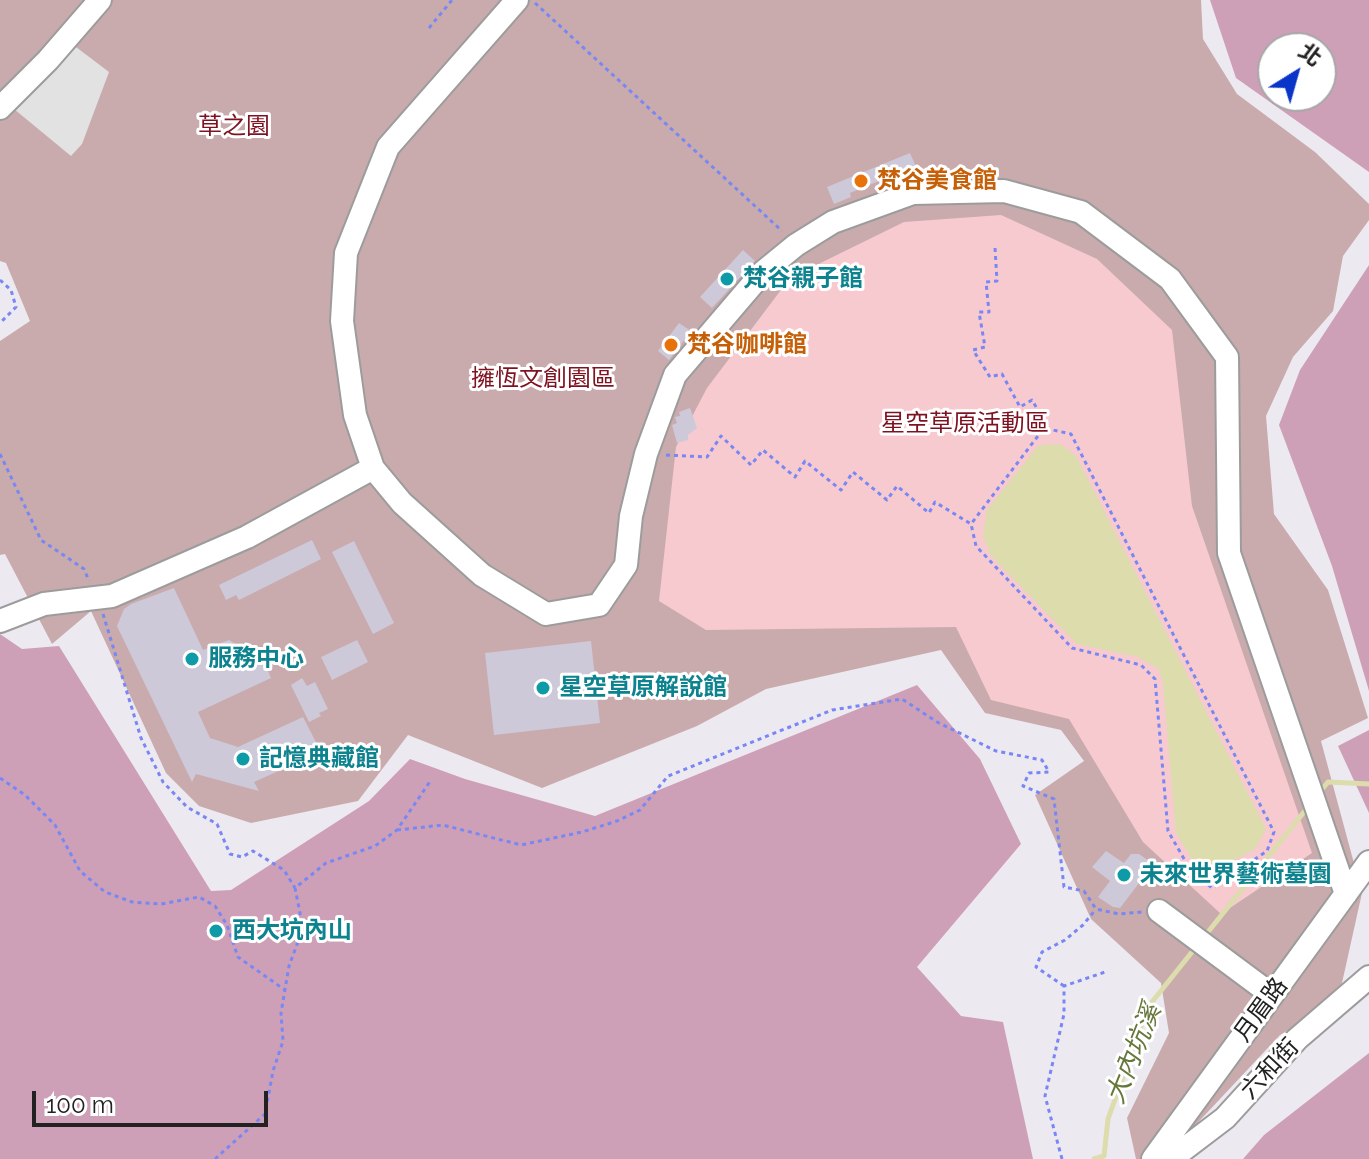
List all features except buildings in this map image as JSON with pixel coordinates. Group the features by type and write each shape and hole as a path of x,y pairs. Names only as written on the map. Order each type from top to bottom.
{"street":[{"path":"0,108 48,60 100,0"},
{"path":"517,0 388,147 346,253 342,321 355,415 373,468 402,503 482,575 546,614 599,605 626,565 631,516 646,454 675,375 763,272 796,245 833,222 913,193 1004,191 1081,212 1170,279 1227,357 1229,553 1346,894"},
{"path":"0,621 44,604 112,596 247,537 373,468"},
{"name":"月眉路","path":"1153,1159 1369,862"},
{"path":"1159,911 1272,995"},
{"name":"六和街","path":"1171,1159 1225,1118 1297,1039 1369,977"}],"path":[{"path":"429,28 452,0"},
{"path":"532,0 796,245"},
{"path":"971,524 1044,428 1042,417 1032,400 1020,407 1002,374 990,377 973,350 985,347 979,312 989,312 986,282 997,281 995,248"},
{"path":"0,280 11,290 16,307 0,323"},
{"path":"646,454 707,457 721,436 751,465 763,450 795,477 805,461 841,490 853,472 887,500 897,486 929,513 935,502 971,524 976,546 1072,648 1141,665 1155,679 1168,831 1191,871 1212,888 1267,851 1274,832 1071,434 1044,428"},
{"path":"0,454 41,540 84,569 109,628 141,738 163,782 187,807 217,824 230,854 242,857 253,851 284,870 295,888 303,928 289,966 281,1013 283,1041 273,1071 265,1114 215,1159"},
{"path":"397,830 443,825 521,845 582,832 640,810 668,776 832,710 902,699 937,722 996,751 1042,760 1049,772 1029,773 1023,786 1054,799 1064,887 1084,891 1096,909 1119,914 1159,911"},
{"path":"0,778 25,795 55,825 80,871 105,892 132,902 161,904 199,897 215,906 227,925 238,957 285,990"},
{"path":"295,888 326,863 375,846 397,830 431,780"},
{"path":"1064,986 1036,967 1042,952 1074,933 1096,909"},
{"path":"1064,986 1108,971"},
{"path":"1062,1159 1045,1096 1064,1014 1064,986"}],"shaded area":[{"path":"1210,0 1369,0 1369,172 1284,112 1337,112 1337,32 1257,32 1257,93 1236,78"},
{"path":"72,44 109,72 82,144 71,156 14,109"},
{"path":"1369,265 1369,691 1332,566 1279,425 1300,370"},
{"path":"1062,445 1076,456 1266,829 1256,848 1216,871 1196,865 1176,833 1163,683 1159,669 1138,657 1077,644 991,556 983,536 987,510 1038,446"},
{"path":"0,634 22,649 59,646 211,891 231,890 369,801 410,759 465,779 595,816 917,685 980,759 1021,844 917,967 961,1016 1003,1022 1033,1159 0,1159"},
{"path":"1369,730 1369,813 1338,746"},
{"path":"1369,1053 1369,1159 1243,1159 1264,1135"}],"green space":[{"name":"擁恆文創園區","path":"0,0 1201,0 1203,39 1237,94 1257,112 1315,152 1369,204 1369,220 1343,256 1333,311 1293,357 1266,416 1274,514 1328,590 1368,718 1321,741 1362,893 1338,1001 1280,1035 1189,1132 1145,1159 1136,1159 1127,1118 1169,1033 1161,983 1091,919 1035,795 1084,761 1061,730 985,713 941,650 766,689 697,726 542,788 408,735 358,801 251,823 199,806 166,773 91,611 52,644 5,554 0,555 0,341 30,321 6,263 0,261"},
{"name":"星空草原活動區","path":"1001,215 1097,259 1172,330 1192,506 1312,853 1221,914 1143,842 1069,719 991,700 956,627 706,630 659,601 676,447 707,388 790,278 904,222"}],"waterway":[{"name":"大內坑溪","path":"1319,793 1328,782 1369,784"},
{"name":"大內坑溪","path":"1208,932 1308,807"},
{"name":"大內坑溪","path":"1094,1159 1104,1156 1108,1119 1148,1007 1192,952"}],"place":[{"name":"梵谷美食館","path":"861,181"},
{"name":"梵谷親子館","path":"727,279"},
{"name":"梵谷咖啡館","path":"671,345"},
{"name":"服務中心","path":"192,659"},
{"name":"星空草原解說館","path":"543,688"},
{"name":"記憶典藏館","path":"243,759"},
{"name":"未來世界藝術墓園","path":"1124,875"},
{"name":"西大坑內山","path":"216,931"}],"park label":[{"name":"草之園","path":"234,127"}]}
